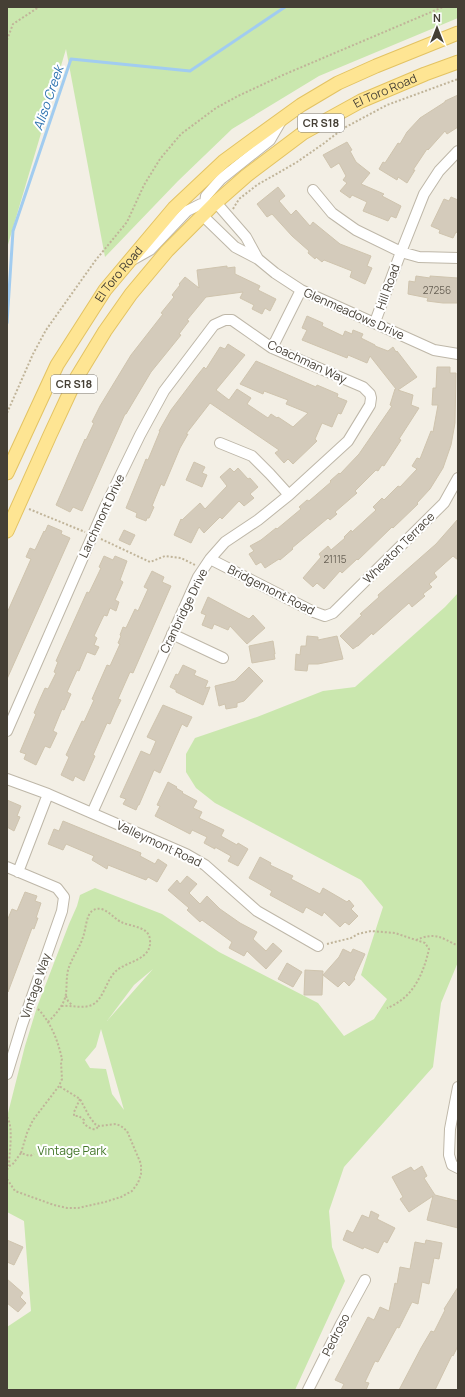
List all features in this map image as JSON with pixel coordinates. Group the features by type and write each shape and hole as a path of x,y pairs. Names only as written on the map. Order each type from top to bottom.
{"main road":[{"name":"El Toro Road","path":"7,473 57,365 105,290 174,208 219,167 254,139 301,105 338,84 376,66 458,32"},
{"name":"El Toro Road","path":"7,531 77,377 105,331 131,294 167,251 207,208 246,176 303,133 361,101 424,74 458,62"}],"street":[{"name":"El Toro Road","path":"207,208 206,196 221,179 270,140 284,118"},
{"name":"Hill Road","path":"374,322 424,194 439,171 458,151"},
{"path":"313,190 332,213 356,230 401,252 419,257 458,258"},
{"path":"127,263 150,250 187,211 201,204 207,208"},
{"name":"Glenmeadows Drive","path":"258,259 246,237 219,206 207,208 235,247 258,259 275,273 301,290 434,350 458,354"},
{"path":"272,348 301,290"},
{"name":"Coachman Way","path":"225,320 232,320 272,348 363,387 370,394"},
{"name":"Larchmont Drive","path":"7,731 93,535 140,435 164,391 214,325 225,320"},
{"name":"Cranbridge Drive","path":"92,813 198,577 210,559 225,542 258,520 289,495 348,441 370,405 370,394"},
{"path":"220,443 252,456 289,495"},
{"name":"Wheaton Terrace","path":"333,613 444,503 458,478"},
{"name":"Bridgemont Road","path":"210,559 314,612 325,616 333,613"},
{"path":"172,634 223,658"},
{"name":"Valleymont Road","path":"7,779 48,794 186,854 205,865 257,911 318,946"},
{"path":"7,867 18,872 48,794"},
{"name":"Vintage Way","path":"7,1074 29,1003 62,911 64,898 57,888 18,872"},
{"path":"455,1166 449,1155 450,1129 458,1087"},
{"name":"Pedroso","path":"308,1390 365,1280"}],"path":[{"path":"7,40 13,24 39,7"},
{"path":"232,209 240,199 257,185 297,162 344,128 387,105 458,80"},
{"path":"19,505 93,535 150,562 165,556 181,558 203,570"},
{"path":"48,1022 62,1006 66,996 69,966 81,945 88,918 92,911 99,909 106,910 122,923 144,930 149,935 149,950 138,960 117,970 111,976 97,1001 91,1005 81,1007 62,1006"},
{"path":"318,946 351,938 358,934 371,931 395,933 424,943 429,949 417,983 410,994 387,1008"},
{"path":"415,940 426,936 438,936 458,946"},
{"path":"66,996 72,1006"},
{"path":"7,1170 21,1153 33,1120 59,1086 62,1079 62,1060 57,1040 48,1022 38,1009 29,1003"},
{"path":"59,1086 80,1099 89,1116 95,1124 99,1126"},
{"path":"7,1179 15,1192 67,1208 92,1206 121,1197 132,1191 138,1183 141,1174 141,1164 127,1131 116,1124 99,1126 93,1130 85,1125 83,1122 84,1120 79,1116 74,1116 74,1112 80,1099"},
{"path":"7,1117 9,1121 10,1141 9,1166"},
{"path":"21,1153 30,1156 34,1154"}],"green space":[{"path":"7,7 458,7 458,18 319,76 232,129 178,181 105,257 66,49 7,248"},
{"name":"Vintage Park","path":"458,593 458,962 441,1003 433,1067 344,1167 329,1211 332,1247 345,1281 295,1390 7,1390 7,1327 31,1311 24,1221 7,1212 7,1117 25,1046 37,1007 80,895 95,888 162,914 219,952 318,1003 344,1036 374,1019 387,999 361,975 383,907 361,880 215,803 196,788 186,772 186,754 195,738 257,717 323,691 355,687 445,607","holes":["153,969 107,1021 134,985","101,1029 124,1110 112,1094 106,1069 90,1068 85,1060 96,1047"]}],"building":[{"path":"458,95 458,127 447,134 445,131 428,150 427,149 413,170 415,170 407,183 398,177 397,180 379,169 383,162 385,163 398,143 400,144 407,132 420,118 445,101"},
{"path":"347,142 352,150 350,151 356,162 370,173 361,184 384,194 382,196 401,206 396,218 391,216 388,221 363,211 367,202 352,195 350,198 340,191 347,183 343,180 346,176 339,163 331,168 323,155"},
{"path":"278,187 285,196 279,201 291,215 296,210 310,226 313,222 340,244 371,256 367,266 372,268 365,284 350,277 352,271 324,260 322,262 316,257 315,259 272,214 267,217 257,204"},
{"path":"451,197 458,200 458,233 456,232 453,238 439,233 440,230 431,226 444,199 449,201"},
{"path":"227,266 227,268 235,267 235,274 260,286 258,290 276,299 270,311 265,308 262,314 252,309 254,305 240,298 243,292 206,297 187,320 189,321 179,334 181,335 151,372 125,414 82,511 73,507 70,512 56,505 85,439 86,440 94,423 92,422 100,406 131,355 163,314 161,313 174,297 172,295 180,285 179,284 185,277 199,288 197,270"},
{"path":"416,276 430,278 430,276 458,278 458,303 427,301 428,298 408,294 409,281 415,282"},
{"path":"307,316 323,323 322,326 343,336 345,331 352,334 353,330 363,334 361,338 375,346 388,351 393,347 417,377 398,390 413,395 411,405 419,408 384,466 382,465 378,471 376,470 355,491 357,493 335,512 337,514 330,520 328,518 280,560 279,559 265,568 261,562 256,565 249,554 254,551 250,546 261,540 276,528 277,529 301,509 299,507 307,500 309,501 331,482 330,481 339,473 340,474 359,454 392,406 390,405 396,389 370,356 367,363 348,355 347,358 302,340 307,330 302,328"},
{"path":"228,344 245,355 216,390 229,400 237,389 251,398 247,404 268,418 271,414 293,427 308,413 286,404 288,400 264,391 263,394 240,384 256,361 316,387 317,385 338,394 337,397 347,401 341,414 338,413 332,427 322,423 315,439 317,441 293,464 288,459 284,463 275,453 279,450 210,403 186,434 188,434 180,448 164,486 161,484 149,518 147,518 146,521 136,517 137,513 126,508 146,459 148,460 159,431 171,410 196,377 204,367 206,369 220,347 225,349"},
{"path":"437,367 450,367 450,373 456,373 455,423 451,445 443,468 430,489 417,503 418,504 393,528 392,527 358,560 357,559 342,573 340,571 324,589 317,583 313,587 303,578 321,557 319,554 328,546 331,550 345,538 344,537 351,530 352,532 376,510 373,507 382,498 384,500 398,486 400,487 417,469 412,466 417,458 420,459 431,431 433,432 438,405 432,405 433,388 436,388"},
{"path":"194,462 205,467 202,473 207,475 202,487 186,480"},
{"path":"230,468 234,472 238,468 258,487 250,494 254,498 244,506 239,501 222,519 220,517 204,533 199,527 191,543 174,535 181,519 182,520 200,503 205,509 227,486 220,477"},
{"path":"458,519 458,560 453,556 434,573 437,577 429,584 432,587 423,594 425,596 412,607 409,603 373,635 372,633 353,649 340,636 362,615 360,614 379,597 378,595 436,544"},
{"path":"48,525 62,531 61,534 70,538 7,679 7,613 31,559 26,557 30,548 35,550"},
{"path":"124,530 135,535 130,545 119,540"},
{"path":"104,556 113,560 115,556 127,561 120,580 123,582 115,600 119,602 116,611 110,608 107,616 104,615 94,636 97,638 94,645 99,647 95,655 87,652 79,671 77,670 67,692 71,694 64,710 62,709 53,731 57,733 50,748 45,746 36,765 24,759 26,754 20,752 45,688 48,689 56,673 54,672 58,662 56,661 87,592 89,593 101,568 99,567"},
{"path":"152,571 164,577 162,582 171,586 133,673 130,672 118,699 121,700 110,724 107,723 93,755 95,756 84,781 75,776 73,781 61,775 69,757 66,755 82,721 84,722 107,665 110,666 120,644 118,643 123,627 126,628 135,609 138,611 148,589 144,587"},
{"path":"208,597 249,619 253,615 265,628 247,644 230,626 228,630 214,624 212,629 202,625 206,615 201,613"},
{"path":"307,636 318,637 318,640 337,636 343,659 318,664 308,664 307,671 295,670 296,654 300,655 301,646 306,646"},
{"path":"273,641 275,659 252,663 249,646"},
{"path":"183,665 196,671 194,675 208,681 205,688 210,687 203,705 176,692 176,690 170,687 176,674 178,675"},
{"path":"249,667 263,681 244,701 237,703 237,707 226,709 225,704 219,706 215,686 235,681"},
{"path":"163,705 192,717 187,727 182,724 160,773 154,770 136,810 123,804 126,799 120,797 141,751 150,755 156,741 147,737"},
{"path":"168,782 177,787 176,788 183,792 182,793 197,801 193,808 202,812 199,818 224,830 221,836 248,849 238,866 228,861 231,856 204,843 207,837 192,830 190,834 155,816 160,806 157,805"},
{"path":"7,800 21,806 17,816 20,817 14,831 7,827"},
{"path":"63,821 141,853 140,856 155,864 158,859 167,865 157,882 148,877 146,880 108,865 107,869 92,860 94,856 66,844 63,850 48,844 54,829 59,831"},
{"path":"260,857 271,863 270,865 293,876 291,879 320,894 323,888 347,902 349,900 354,906 351,909 358,916 349,925 345,922 340,927 324,912 322,916 306,907 303,913 270,895 272,891 249,878"},
{"path":"187,876 197,884 189,893 200,904 207,896 220,909 240,923 257,932 253,939 266,951 273,943 282,951 266,969 247,951 244,956 229,948 232,942 202,920 200,922 187,910 189,908 168,890 177,880 180,884"},
{"path":"25,892 37,896 35,901 41,903 34,929 32,928 8,992 7,921 12,909 17,911"},
{"path":"343,949 351,953 353,949 365,954 354,978 355,979 349,986 344,981 338,987 323,975 339,957"},
{"path":"287,963 302,972 293,987 278,979"},
{"path":"305,970 323,971 322,995 304,995"},
{"path":"422,1166 427,1176 424,1178 435,1195 458,1201 458,1228 427,1220 433,1196 409,1212 400,1199 403,1197 392,1177 411,1167 414,1171"},
{"path":"371,1211 379,1215 377,1219 395,1228 387,1243 384,1241 378,1253 364,1247 363,1249 343,1240 347,1230 353,1233 362,1215 369,1218"},
{"path":"7,1240 23,1247 14,1265 7,1262"},
{"path":"426,1240 442,1243 439,1259 434,1258 429,1284 422,1282 418,1304 412,1302 399,1328 397,1327 378,1362 375,1361 365,1382 369,1383 366,1390 341,1390 344,1384 335,1380 368,1317 374,1320 380,1307 389,1311 395,1283 397,1284 400,1267 410,1269 415,1242 425,1244"},
{"path":"7,1279 23,1293 20,1297 26,1303 18,1312 7,1303"},
{"path":"458,1287 458,1346 435,1390 399,1390 421,1348 431,1331 434,1332 445,1310 444,1309"}],"waterway":[{"name":"Aliso Creek","path":"7,323 13,231 71,59 190,71 285,7"}]}
